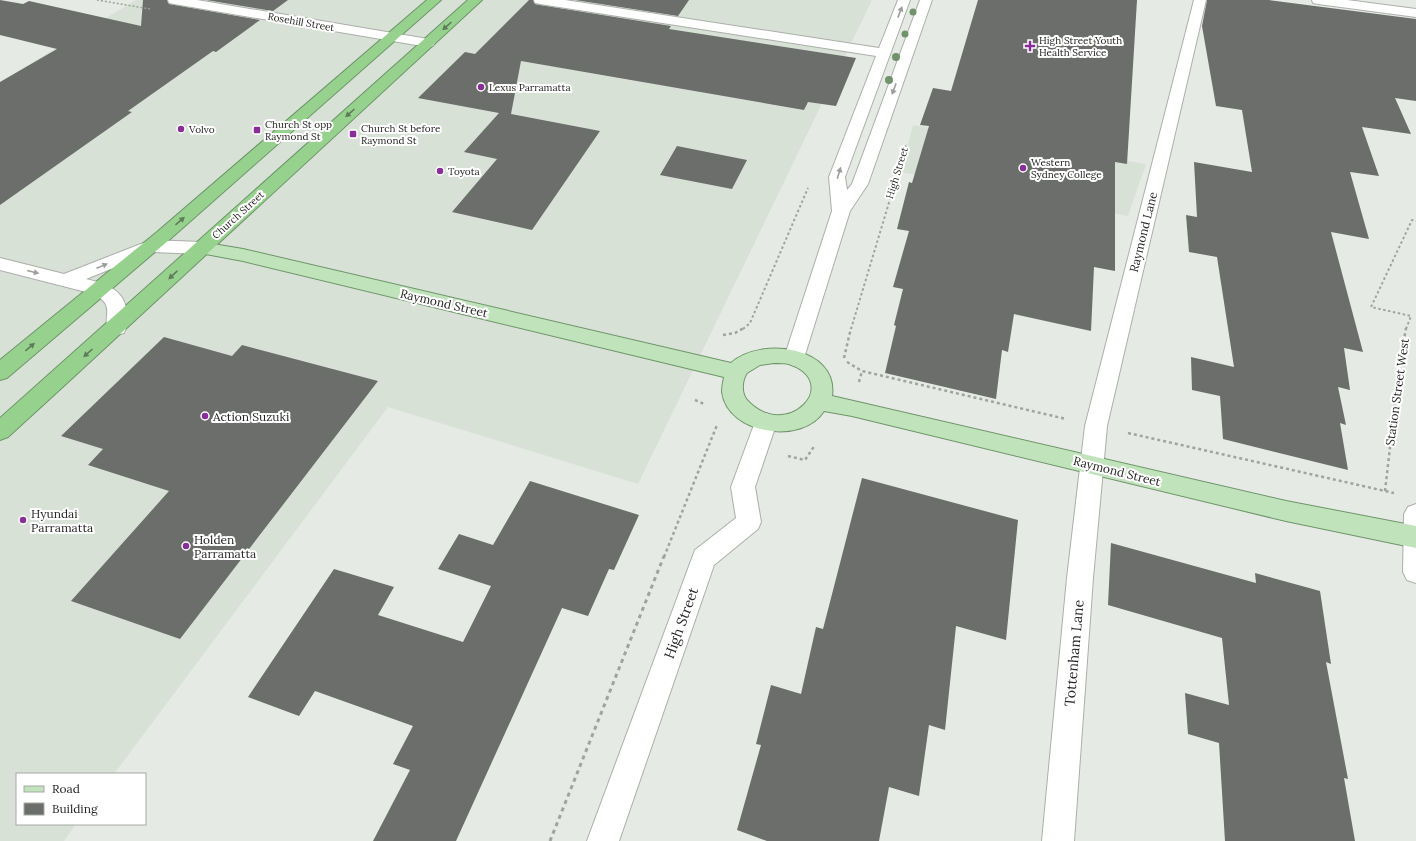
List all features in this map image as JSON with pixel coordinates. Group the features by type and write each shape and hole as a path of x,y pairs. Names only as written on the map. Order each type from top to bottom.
{"highway":[{"path":"0,372 151,246 435,0"},
{"name":"Church Street","path":"0,431 117,328 201,248 476,0"}],"main road":[{"name":"Raymond Street","path":"201,248 243,256 736,372"},
{"path":"774,354 794,358 813,369 820,380 823,391 820,402 814,411 805,418 779,424 766,422 753,417 742,409 735,400 732,389 736,372 748,362 760,357 774,354"},
{"name":"Raymond Street","path":"820,402 852,408 1286,511 1416,529"}],"street":[{"name":"Rosehill Street","path":"174,0 428,43"},
{"path":"540,0 884,53 910,44"},
{"path":"841,211 836,177 904,0"},
{"path":"794,358 841,211 860,184 926,0"},
{"name":"Raymond Lane","path":"1093,465 1096,426 1200,0"},
{"path":"1318,0 1416,13"},
{"path":"884,53 901,70"},
{"path":"66,280 151,246"},
{"name":"Raymond Street","path":"151,246 201,248"},
{"path":"0,264 100,289 111,294 117,305 117,328"},
{"name":"High Street","path":"603,841 704,558 749,522 743,487 766,422"},
{"name":"Tottenham Lane","path":"1058,841 1080,578 1093,465"},
{"path":"1416,529 1416,572"}],"path":[{"name":"High Street","path":"907,140 846,346 844,358 849,365 862,371 1096,426"},
{"name":"Station Street West","path":"1384,491 1399,369 1406,328 1411,316 1371,307 1412,220 1416,221"},
{"path":"723,335 745,330 750,323"},
{"path":"1096,426 1397,493"},
{"path":"550,841 712,438"}],"shaded area":[{"path":"136,0 872,0 638,484 388,407 115,773 16,773 16,825 75,825 64,841 0,841 0,82"},
{"name":"Western Sydney College","path":"913,125 1146,164 1128,216 901,172"}],"building":[{"path":"0,0 23,4 29,1 141,26 143,0 167,0 169,4 260,20 216,52 213,51 128,111 132,112 0,205 0,82 57,49 0,35"},
{"path":"206,0 288,0 273,11"},
{"path":"529,0 533,0 535,4 540,5 671,26 669,29 856,58 836,106 808,102 804,110 521,61 511,114 600,131 532,230 452,212 497,159 464,152 499,113 418,98 465,52 475,54"},
{"path":"575,0 689,0 678,16"},
{"path":"978,0 1137,0 1127,164 1115,162 1115,271 1094,267 1091,331 1014,314 1008,352 1002,350 996,399 885,373 896,326 894,325 903,289 893,287 909,231 897,229 909,182 912,183 929,126 920,125 933,88 951,91"},
{"path":"1207,0 1269,0 1416,19 1416,101 1395,98 1411,134 1362,127 1379,176 1350,172 1369,239 1331,232 1363,352 1344,348 1350,390 1338,387 1346,425 1340,423 1348,470 1223,439 1220,396 1192,390 1191,357 1234,367 1217,257 1189,252 1186,215 1197,217 1194,162 1252,172 1242,110 1216,106 1202,26"},
{"path":"677,146 747,160 732,189 660,175"},
{"name":"Holden Parramatta","path":"164,337 232,356 242,345 378,381 180,639 71,601 169,491 88,465 103,449 61,436"},
{"path":"862,478 1018,520 1006,640 956,626 945,730 929,725 919,796 889,787 879,841 767,841 737,830 761,745 756,744 771,685 801,694 816,627 823,629"},
{"path":"530,481 639,515 614,570 609,569 588,616 562,608 456,841 373,841 410,770 393,764 413,726 315,691 299,716 248,697 334,569 394,587 378,615 463,642 491,586 438,569 459,534 493,545"},
{"path":"1111,543 1256,583 1255,573 1320,591 1331,664 1326,662 1348,779 1344,778 1355,841 1225,841 1219,743 1188,734 1185,693 1229,705 1222,638 1108,605"}],"place":[{"name":"High Street Youth Health Service","path":"1030,46"},
{"name":"Lexus Parramatta","path":"481,87"},
{"name":"Volvo","path":"181,129"},
{"name":"Church St opp Raymond St","path":"257,130"},
{"name":"Church St before Raymond St","path":"353,134"},
{"name":"Western Sydney College","path":"1023,168"},
{"name":"Toyota","path":"440,171"},
{"name":"Action Suzuki","path":"205,416"},
{"name":"Hyundai Parramatta","path":"23,520"},
{"name":"Holden Parramatta","path":"186,546"}]}
